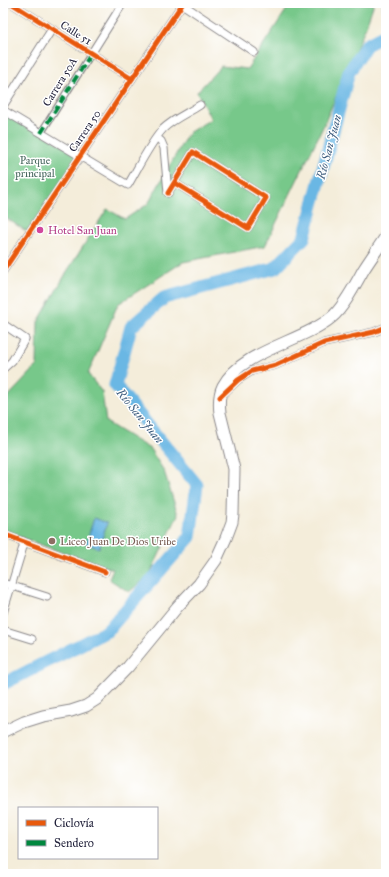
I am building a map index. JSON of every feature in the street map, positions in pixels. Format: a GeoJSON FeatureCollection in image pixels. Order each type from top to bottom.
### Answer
{"type":"FeatureCollection","features":[{"type":"Feature","properties":{"kind":"main road"},"geometry":{"type":"LineString","coordinates":[[3,732],[24,722],[43,716],[71,711],[86,706],[97,699],[128,667],[178,606],[199,584],[216,560],[232,522],[233,514],[234,469],[220,413],[220,397],[222,388],[231,375],[242,365],[315,329],[333,316],[353,290],[386,236]]}},
{"type":"Feature","properties":{"kind":"street","name":"Calle 51"},"geometry":{"type":"LineString","coordinates":[[10,3],[132,79]]}},
{"type":"Feature","properties":{"kind":"street","name":"Carrera 50A"},"geometry":{"type":"LineString","coordinates":[[41,133],[123,3]]}},
{"type":"Feature","properties":{"kind":"street"},"geometry":{"type":"LineString","coordinates":[[183,4],[254,52]]}},
{"type":"Feature","properties":{"kind":"street","name":"Carrera 50"},"geometry":{"type":"LineString","coordinates":[[3,271],[183,4]]}},
{"type":"Feature","properties":{"kind":"street"},"geometry":{"type":"LineString","coordinates":[[3,106],[52,29]]}},
{"type":"Feature","properties":{"kind":"street"},"geometry":{"type":"LineString","coordinates":[[3,110],[128,185],[163,130],[200,105]]}},
{"type":"Feature","properties":{"kind":"street"},"geometry":{"type":"LineString","coordinates":[[157,138],[161,141],[164,148],[168,193],[193,152],[266,198],[248,228],[175,183]]}},
{"type":"Feature","properties":{"kind":"street"},"geometry":{"type":"LineString","coordinates":[[3,324],[25,339],[12,361],[3,369]]}},
{"type":"Feature","properties":{"kind":"street"},"geometry":{"type":"LineString","coordinates":[[220,397],[238,380],[252,371],[276,365],[324,343],[374,332],[386,327]]}},
{"type":"Feature","properties":{"kind":"street"},"geometry":{"type":"LineString","coordinates":[[3,534],[105,572]]}},
{"type":"Feature","properties":{"kind":"street"},"geometry":{"type":"LineString","coordinates":[[3,613],[23,547],[23,541]]}},
{"type":"Feature","properties":{"kind":"street"},"geometry":{"type":"LineString","coordinates":[[3,583],[46,597]]}},
{"type":"Feature","properties":{"kind":"street"},"geometry":{"type":"LineString","coordinates":[[3,630],[32,639]]}},
{"type":"Feature","properties":{"kind":"green space"},"geometry":{"type":"Polygon","coordinates":[[[291,3],[374,3],[366,26],[323,127],[265,246],[183,262],[118,304],[88,374],[102,392],[106,422],[150,449],[164,471],[178,515],[149,576],[129,592],[109,579],[113,569],[83,560],[3,531],[3,402],[37,366],[38,322],[68,270],[107,209],[125,219],[148,204],[188,133],[211,119],[197,92],[221,66],[247,69],[291,3]]]}},
{"type":"Feature","properties":{"kind":"green space","name":"Parque principal"},"geometry":{"type":"Polygon","coordinates":[[[3,110],[80,156],[29,233],[3,216],[3,110]]]}},
{"type":"Feature","properties":{"kind":"water"},"geometry":{"type":"Polygon","coordinates":[[[94,518],[107,523],[99,548],[86,544],[94,518]]]}},
{"type":"Feature","properties":{"kind":"waterway"},"geometry":{"type":"LineString","coordinates":[[383,3],[385,35]]}},
{"type":"Feature","properties":{"kind":"waterway","name":"Río San Juan"},"geometry":{"type":"LineString","coordinates":[[3,684],[107,631],[190,537],[197,485],[115,385],[131,327],[164,298],[275,268],[304,238],[349,72],[366,45],[385,35],[386,36]]}},
{"type":"Feature","properties":{"kind":"marked path"},"geometry":{"type":"LineString","coordinates":[[41,133],[91,54]]}},
{"type":"Feature","properties":{"kind":"cycle path"},"geometry":{"type":"LineString","coordinates":[[11,3],[132,79]]}},
{"type":"Feature","properties":{"kind":"cycle path"},"geometry":{"type":"LineString","coordinates":[[3,271],[183,3]]}},
{"type":"Feature","properties":{"kind":"cycle path"},"geometry":{"type":"LineString","coordinates":[[168,193],[193,152],[266,198],[248,228],[175,183]]}},
{"type":"Feature","properties":{"kind":"cycle path"},"geometry":{"type":"LineString","coordinates":[[220,397],[238,380],[252,371],[276,365],[324,343],[374,332],[386,327]]}},
{"type":"Feature","properties":{"kind":"cycle path"},"geometry":{"type":"LineString","coordinates":[[3,534],[105,572]]}},
{"type":"Feature","properties":{"kind":"place","name":"Hotel San Juan"},"geometry":{"type":"Point","coordinates":[40,230]}},
{"type":"Feature","properties":{"kind":"place","name":"Liceo Juan De Dios Uribe"},"geometry":{"type":"Point","coordinates":[52,541]}}]}
